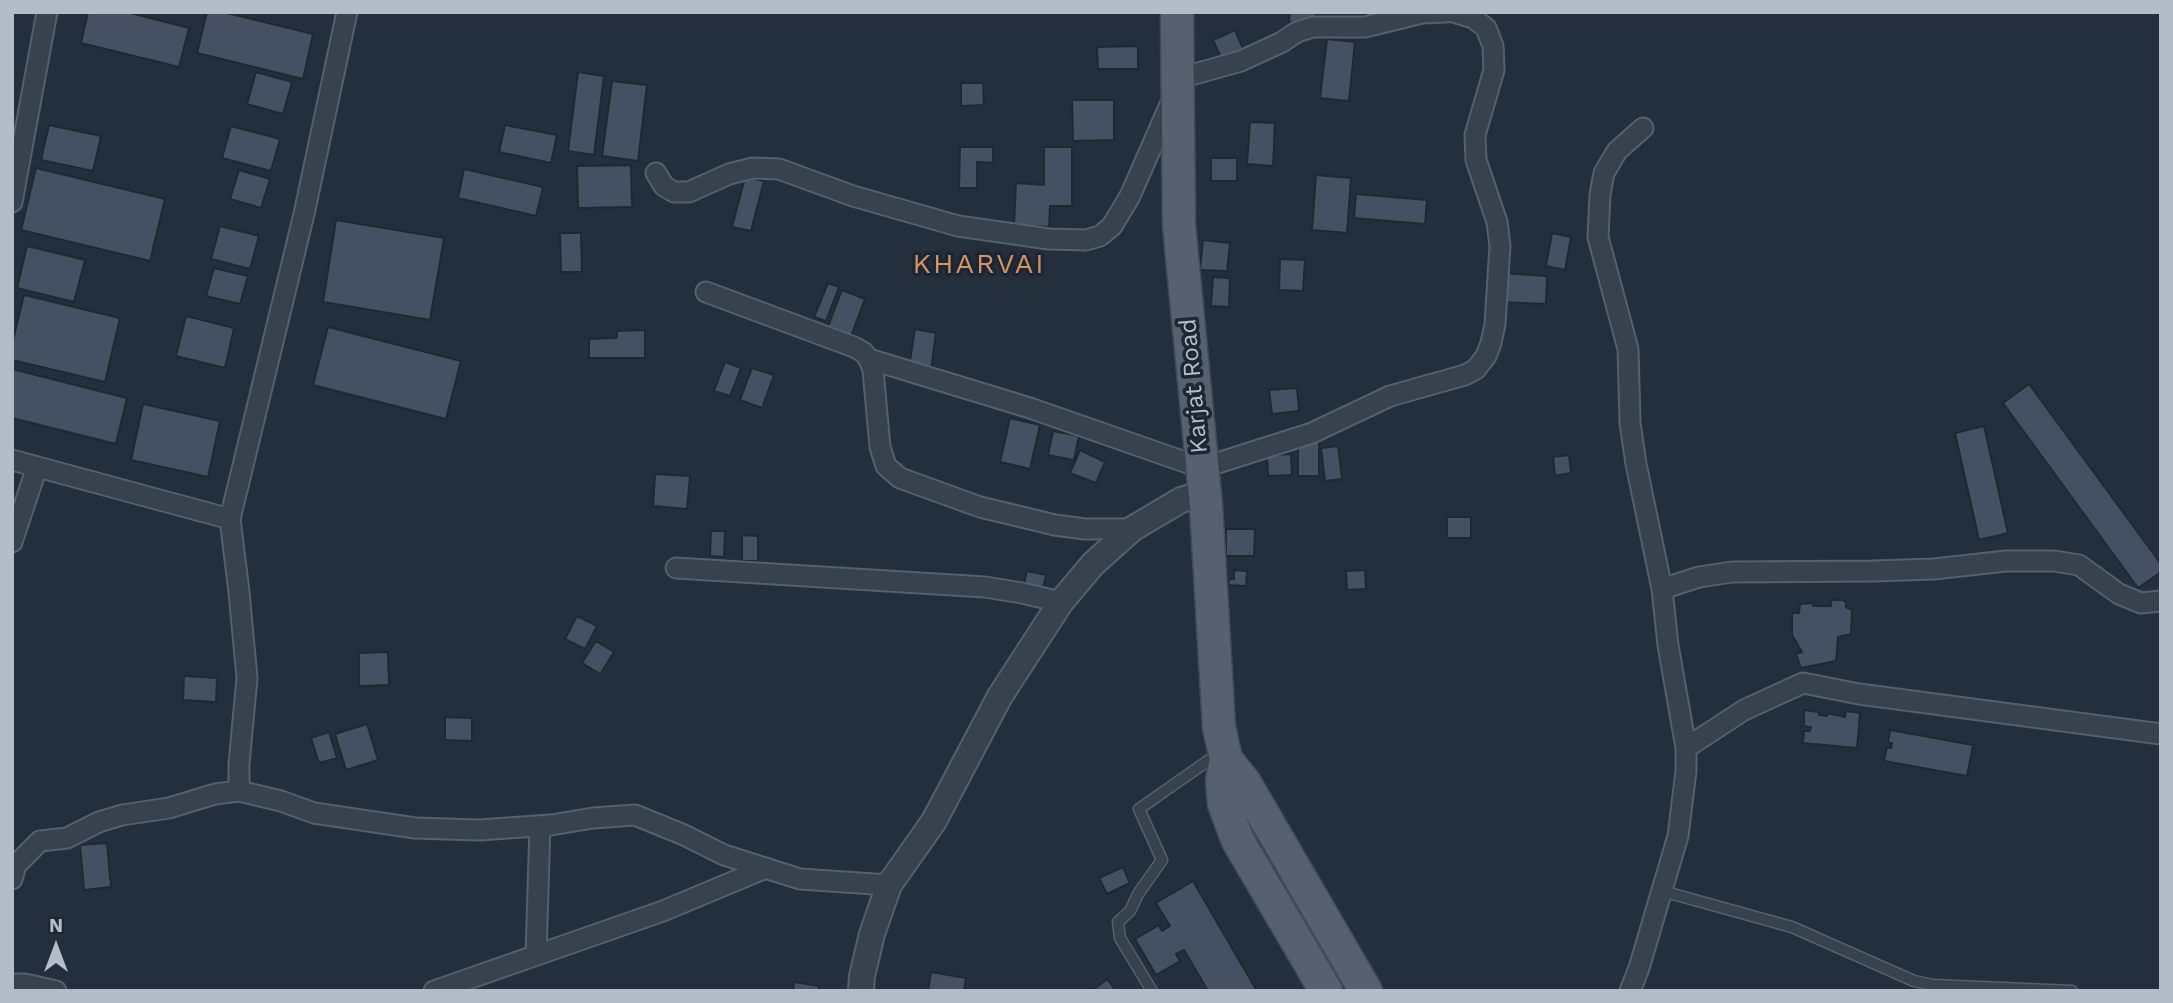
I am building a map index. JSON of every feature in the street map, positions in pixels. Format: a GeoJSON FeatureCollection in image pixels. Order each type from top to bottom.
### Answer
{"type":"FeatureCollection","features":[{"type":"Feature","properties":{"kind":"main road","name":"Karjat Road"},"geometry":{"type":"LineString","coordinates":[[1177,12],[1179,225],[1206,505],[1219,727],[1225,754],[1222,781],[1224,804],[1238,841],[1326,991]]}},
{"type":"Feature","properties":{"kind":"main road","name":"Karjat Road"},"geometry":{"type":"LineString","coordinates":[[1225,754],[1245,782],[1366,991]]}},
{"type":"Feature","properties":{"kind":"street"},"geometry":{"type":"LineString","coordinates":[[12,202],[47,12]]}},
{"type":"Feature","properties":{"kind":"street"},"geometry":{"type":"LineString","coordinates":[[240,791],[247,678],[240,592],[230,519],[304,214],[347,12]]}},
{"type":"Feature","properties":{"kind":"street"},"geometry":{"type":"LineString","coordinates":[[656,173],[664,186],[674,192],[689,192],[729,174],[754,168],[779,169],[853,196],[958,226],[1049,239],[1086,240],[1100,236],[1112,226],[1130,196],[1177,84],[1241,61],[1297,32],[1314,27],[1365,27],[1422,13],[1446,12]]}},
{"type":"Feature","properties":{"kind":"street"},"geometry":{"type":"LineString","coordinates":[[861,991],[872,934],[889,885],[934,821],[1000,696],[1061,602],[1093,564],[1132,529],[1181,500],[1203,481],[1390,396],[1465,375],[1476,369],[1486,356],[1495,324],[1500,246],[1497,222],[1476,160],[1475,135],[1494,70],[1493,46],[1486,28],[1474,18],[1453,12]]}},
{"type":"Feature","properties":{"kind":"street"},"geometry":{"type":"LineString","coordinates":[[1630,991],[1678,836],[1686,771],[1686,748],[1668,645],[1662,589],[1630,423],[1628,349],[1598,237],[1604,173],[1617,150],[1643,128]]}},
{"type":"Feature","properties":{"kind":"street"},"geometry":{"type":"LineString","coordinates":[[706,292],[863,352],[873,370],[880,447],[886,466],[900,478],[980,507],[1055,525],[1085,530],[1132,529]]}},
{"type":"Feature","properties":{"kind":"street"},"geometry":{"type":"LineString","coordinates":[[869,359],[1030,408],[1203,481]]}},
{"type":"Feature","properties":{"kind":"street"},"geometry":{"type":"LineString","coordinates":[[12,460],[230,519]]}},
{"type":"Feature","properties":{"kind":"street"},"geometry":{"type":"LineString","coordinates":[[12,542],[37,467]]}},
{"type":"Feature","properties":{"kind":"street"},"geometry":{"type":"LineString","coordinates":[[1662,589],[1699,577],[1732,572],[1922,570],[2006,561],[2054,561],[2079,565],[2119,594],[2141,603],[2161,601]]}},
{"type":"Feature","properties":{"kind":"street"},"geometry":{"type":"LineString","coordinates":[[676,568],[985,587],[1061,602]]}},
{"type":"Feature","properties":{"kind":"street"},"geometry":{"type":"LineString","coordinates":[[1686,748],[1744,710],[1803,683],[1858,694],[2161,734]]}},
{"type":"Feature","properties":{"kind":"street"},"geometry":{"type":"LineString","coordinates":[[12,879],[16,865],[40,841],[67,838],[99,822],[122,816],[169,808],[215,794],[240,791],[314,813],[415,828],[479,830],[635,816],[684,835],[724,855],[800,879],[889,885]]}},
{"type":"Feature","properties":{"kind":"street"},"geometry":{"type":"LineString","coordinates":[[536,955],[540,826]]}},
{"type":"Feature","properties":{"kind":"street"},"geometry":{"type":"LineString","coordinates":[[434,991],[663,911],[766,869]]}},
{"type":"Feature","properties":{"kind":"street"},"geometry":{"type":"LineString","coordinates":[[12,984],[56,991]]}},
{"type":"Feature","properties":{"kind":"lane"},"geometry":{"type":"LineString","coordinates":[[1152,991],[1121,938],[1118,922],[1130,911],[1138,894],[1162,860],[1139,809],[1225,754]]}},
{"type":"Feature","properties":{"kind":"lane"},"geometry":{"type":"LineString","coordinates":[[1662,891],[1792,927],[1914,986],[2073,991]]}},
{"type":"Feature","properties":{"kind":"building"},"geometry":{"type":"Polygon","coordinates":[[[88,12],[127,12],[189,28],[179,67],[81,43],[88,12]]]}},
{"type":"Feature","properties":{"kind":"building"},"geometry":{"type":"Polygon","coordinates":[[[207,12],[223,12],[313,34],[303,79],[197,53],[207,12]]]}},
{"type":"Feature","properties":{"kind":"building"},"geometry":{"type":"Polygon","coordinates":[[[1290,12],[1316,12],[1315,24],[1289,22],[1290,12]]]}},
{"type":"Feature","properties":{"kind":"building"},"geometry":{"type":"Polygon","coordinates":[[[1235,30],[1244,51],[1222,60],[1213,40],[1235,30]]]}},
{"type":"Feature","properties":{"kind":"building"},"geometry":{"type":"Polygon","coordinates":[[[1327,39],[1355,42],[1349,101],[1320,98],[1327,39]]]}},
{"type":"Feature","properties":{"kind":"building"},"geometry":{"type":"Polygon","coordinates":[[[1138,46],[1138,69],[1098,69],[1097,47],[1138,46]]]}},
{"type":"Feature","properties":{"kind":"building"},"geometry":{"type":"Polygon","coordinates":[[[256,72],[292,82],[283,114],[247,104],[256,72]]]}},
{"type":"Feature","properties":{"kind":"building"},"geometry":{"type":"Polygon","coordinates":[[[578,72],[604,76],[594,155],[568,151],[578,72]]]}},
{"type":"Feature","properties":{"kind":"building"},"geometry":{"type":"Polygon","coordinates":[[[612,81],[647,85],[638,161],[602,156],[612,81]]]}},
{"type":"Feature","properties":{"kind":"building"},"geometry":{"type":"Polygon","coordinates":[[[961,83],[983,83],[984,105],[961,106],[961,83]]]}},
{"type":"Feature","properties":{"kind":"building"},"geometry":{"type":"Polygon","coordinates":[[[1072,100],[1114,100],[1114,140],[1073,141],[1072,100]]]}},
{"type":"Feature","properties":{"kind":"building"},"geometry":{"type":"Polygon","coordinates":[[[1250,122],[1275,123],[1273,166],[1247,164],[1250,122]]]}},
{"type":"Feature","properties":{"kind":"building"},"geometry":{"type":"Polygon","coordinates":[[[49,125],[101,136],[93,171],[41,160],[49,125]]]}},
{"type":"Feature","properties":{"kind":"building"},"geometry":{"type":"Polygon","coordinates":[[[505,125],[557,135],[551,163],[499,152],[505,125]]]}},
{"type":"Feature","properties":{"kind":"building"},"geometry":{"type":"Polygon","coordinates":[[[231,126],[280,139],[271,171],[222,158],[231,126]]]}},
{"type":"Feature","properties":{"kind":"building"},"geometry":{"type":"Polygon","coordinates":[[[960,147],[993,147],[993,163],[977,162],[977,188],[959,188],[960,147]]]}},
{"type":"Feature","properties":{"kind":"building"},"geometry":{"type":"Polygon","coordinates":[[[1044,147],[1072,147],[1072,206],[1050,206],[1049,227],[1014,225],[1016,183],[1044,185],[1044,147]]]}},
{"type":"Feature","properties":{"kind":"building"},"geometry":{"type":"Polygon","coordinates":[[[1211,158],[1237,158],[1237,181],[1211,181],[1211,158]]]}},
{"type":"Feature","properties":{"kind":"building"},"geometry":{"type":"Polygon","coordinates":[[[631,165],[632,207],[578,208],[577,166],[631,165]]]}},
{"type":"Feature","properties":{"kind":"building"},"geometry":{"type":"Polygon","coordinates":[[[36,168],[165,199],[150,261],[21,230],[36,168]]]}},
{"type":"Feature","properties":{"kind":"building"},"geometry":{"type":"Polygon","coordinates":[[[464,169],[543,187],[536,216],[458,198],[464,169]]]}},
{"type":"Feature","properties":{"kind":"building"},"geometry":{"type":"Polygon","coordinates":[[[239,170],[270,179],[261,208],[230,199],[239,170]]]}},
{"type":"Feature","properties":{"kind":"building"},"geometry":{"type":"Polygon","coordinates":[[[1316,175],[1351,178],[1347,233],[1312,230],[1316,175]]]}},
{"type":"Feature","properties":{"kind":"building"},"geometry":{"type":"Polygon","coordinates":[[[745,177],[764,181],[751,231],[732,227],[745,177]]]}},
{"type":"Feature","properties":{"kind":"building"},"geometry":{"type":"Polygon","coordinates":[[[1356,194],[1427,200],[1425,224],[1354,218],[1356,194]]]}},
{"type":"Feature","properties":{"kind":"building"},"geometry":{"type":"Polygon","coordinates":[[[336,220],[444,238],[430,320],[323,302],[336,220]]]}},
{"type":"Feature","properties":{"kind":"building"},"geometry":{"type":"Polygon","coordinates":[[[220,226],[259,236],[250,269],[211,259],[220,226]]]}},
{"type":"Feature","properties":{"kind":"building"},"geometry":{"type":"Polygon","coordinates":[[[560,233],[581,233],[582,272],[561,272],[560,233]]]}},
{"type":"Feature","properties":{"kind":"building"},"geometry":{"type":"Polygon","coordinates":[[[1552,233],[1571,237],[1565,270],[1546,266],[1552,233]]]}},
{"type":"Feature","properties":{"kind":"building"},"geometry":{"type":"Polygon","coordinates":[[[1203,240],[1230,243],[1227,271],[1200,270],[1203,240]]]}},
{"type":"Feature","properties":{"kind":"building"},"geometry":{"type":"Polygon","coordinates":[[[27,246],[85,260],[74,302],[17,288],[27,246]]]}},
{"type":"Feature","properties":{"kind":"building"},"geometry":{"type":"Polygon","coordinates":[[[1280,259],[1305,260],[1303,291],[1279,290],[1280,259]]]}},
{"type":"Feature","properties":{"kind":"building"},"geometry":{"type":"Polygon","coordinates":[[[214,268],[248,276],[240,304],[206,296],[214,268]]]}},
{"type":"Feature","properties":{"kind":"building"},"geometry":{"type":"Polygon","coordinates":[[[1501,273],[1547,276],[1546,304],[1500,302],[1501,273]]]}},
{"type":"Feature","properties":{"kind":"building"},"geometry":{"type":"Polygon","coordinates":[[[1213,277],[1230,278],[1229,307],[1211,306],[1213,277]]]}},
{"type":"Feature","properties":{"kind":"building"},"geometry":{"type":"Polygon","coordinates":[[[828,283],[839,287],[826,321],[814,317],[828,283]]]}},
{"type":"Feature","properties":{"kind":"building"},"geometry":{"type":"Polygon","coordinates":[[[842,290],[865,299],[850,339],[827,329],[842,290]]]}},
{"type":"Feature","properties":{"kind":"building"},"geometry":{"type":"Polygon","coordinates":[[[24,295],[120,318],[105,382],[12,360],[12,344],[24,295]]]}},
{"type":"Feature","properties":{"kind":"building"},"geometry":{"type":"Polygon","coordinates":[[[186,316],[234,328],[225,368],[176,356],[186,316]]]}},
{"type":"Feature","properties":{"kind":"building"},"geometry":{"type":"Polygon","coordinates":[[[328,327],[461,361],[446,419],[313,385],[328,327]]]}},
{"type":"Feature","properties":{"kind":"building"},"geometry":{"type":"Polygon","coordinates":[[[915,329],[936,333],[931,370],[909,367],[915,329]]]}},
{"type":"Feature","properties":{"kind":"building"},"geometry":{"type":"Polygon","coordinates":[[[645,330],[645,358],[589,358],[589,339],[617,338],[617,331],[645,330]]]}},
{"type":"Feature","properties":{"kind":"building"},"geometry":{"type":"Polygon","coordinates":[[[725,362],[741,368],[730,396],[714,391],[725,362]]]}},
{"type":"Feature","properties":{"kind":"building"},"geometry":{"type":"Polygon","coordinates":[[[752,368],[774,375],[762,408],[740,400],[752,368]]]}},
{"type":"Feature","properties":{"kind":"building"},"geometry":{"type":"Polygon","coordinates":[[[12,369],[127,398],[116,444],[12,418],[12,369]]]}},
{"type":"Feature","properties":{"kind":"building"},"geometry":{"type":"Polygon","coordinates":[[[2029,384],[2161,564],[2161,572],[2138,588],[2003,403],[2029,384]]]}},
{"type":"Feature","properties":{"kind":"building"},"geometry":{"type":"Polygon","coordinates":[[[1297,388],[1299,411],[1272,414],[1269,390],[1297,388]]]}},
{"type":"Feature","properties":{"kind":"building"},"geometry":{"type":"Polygon","coordinates":[[[143,404],[220,421],[208,477],[131,460],[143,404]]]}},
{"type":"Feature","properties":{"kind":"building"},"geometry":{"type":"Polygon","coordinates":[[[1010,418],[1040,425],[1030,469],[1000,462],[1010,418]]]}},
{"type":"Feature","properties":{"kind":"building"},"geometry":{"type":"Polygon","coordinates":[[[1984,426],[2008,533],[1979,540],[1955,433],[1984,426]]]}},
{"type":"Feature","properties":{"kind":"building"},"geometry":{"type":"Polygon","coordinates":[[[1053,431],[1079,436],[1074,460],[1048,455],[1053,431]]]}},
{"type":"Feature","properties":{"kind":"building"},"geometry":{"type":"Polygon","coordinates":[[[1298,441],[1319,441],[1319,476],[1298,476],[1298,441]]]}},
{"type":"Feature","properties":{"kind":"building"},"geometry":{"type":"Polygon","coordinates":[[[1338,446],[1342,479],[1325,481],[1321,448],[1338,446]]]}},
{"type":"Feature","properties":{"kind":"building"},"geometry":{"type":"Polygon","coordinates":[[[1080,450],[1105,462],[1096,483],[1070,473],[1080,450]]]}},
{"type":"Feature","properties":{"kind":"building"},"geometry":{"type":"Polygon","coordinates":[[[1291,454],[1292,475],[1268,476],[1267,455],[1291,454]]]}},
{"type":"Feature","properties":{"kind":"building"},"geometry":{"type":"Polygon","coordinates":[[[1569,455],[1571,473],[1555,476],[1553,457],[1569,455]]]}},
{"type":"Feature","properties":{"kind":"building"},"geometry":{"type":"Polygon","coordinates":[[[655,474],[690,476],[687,509],[653,506],[655,474]]]}},
{"type":"Feature","properties":{"kind":"building"},"geometry":{"type":"Polygon","coordinates":[[[1447,517],[1471,517],[1471,538],[1447,538],[1447,517]]]}},
{"type":"Feature","properties":{"kind":"building"},"geometry":{"type":"Polygon","coordinates":[[[1226,529],[1255,529],[1254,556],[1226,556],[1226,529]]]}},
{"type":"Feature","properties":{"kind":"building"},"geometry":{"type":"Polygon","coordinates":[[[711,531],[725,531],[724,557],[710,556],[711,531]]]}},
{"type":"Feature","properties":{"kind":"building"},"geometry":{"type":"Polygon","coordinates":[[[742,535],[758,536],[758,561],[742,561],[742,535]]]}},
{"type":"Feature","properties":{"kind":"building"},"geometry":{"type":"Polygon","coordinates":[[[1234,570],[1247,571],[1246,586],[1228,585],[1229,579],[1234,579],[1234,570]]]}},
{"type":"Feature","properties":{"kind":"building"},"geometry":{"type":"Polygon","coordinates":[[[1365,570],[1366,589],[1347,590],[1346,571],[1365,570]]]}},
{"type":"Feature","properties":{"kind":"building"},"geometry":{"type":"Polygon","coordinates":[[[1027,571],[1046,575],[1043,588],[1024,584],[1027,571]]]}},
{"type":"Feature","properties":{"kind":"building"},"geometry":{"type":"Polygon","coordinates":[[[1831,600],[1843,600],[1846,607],[1852,610],[1851,634],[1838,637],[1836,661],[1801,668],[1796,654],[1802,652],[1792,635],[1792,613],[1799,613],[1800,604],[1831,606],[1831,600]]]}},
{"type":"Feature","properties":{"kind":"building"},"geometry":{"type":"Polygon","coordinates":[[[577,616],[597,626],[585,649],[565,639],[577,616]]]}},
{"type":"Feature","properties":{"kind":"building"},"geometry":{"type":"Polygon","coordinates":[[[596,641],[614,652],[600,674],[582,663],[596,641]]]}},
{"type":"Feature","properties":{"kind":"building"},"geometry":{"type":"Polygon","coordinates":[[[388,652],[389,685],[359,686],[359,653],[388,652]]]}},
{"type":"Feature","properties":{"kind":"building"},"geometry":{"type":"Polygon","coordinates":[[[184,676],[217,678],[216,702],[183,700],[184,676]]]}},
{"type":"Feature","properties":{"kind":"building"},"geometry":{"type":"Polygon","coordinates":[[[1804,710],[1819,712],[1819,715],[1827,716],[1827,713],[1845,717],[1846,711],[1860,713],[1857,748],[1803,743],[1804,731],[1810,731],[1811,727],[1804,726],[1804,710]]]}},
{"type":"Feature","properties":{"kind":"building"},"geometry":{"type":"Polygon","coordinates":[[[445,717],[472,718],[472,741],[445,740],[445,717]]]}},
{"type":"Feature","properties":{"kind":"building"},"geometry":{"type":"Polygon","coordinates":[[[367,724],[378,760],[346,770],[335,734],[367,724]]]}},
{"type":"Feature","properties":{"kind":"building"},"geometry":{"type":"Polygon","coordinates":[[[1890,730],[1973,745],[1967,776],[1884,761],[1887,747],[1891,748],[1892,743],[1888,743],[1890,730]]]}},
{"type":"Feature","properties":{"kind":"building"},"geometry":{"type":"Polygon","coordinates":[[[329,732],[337,758],[319,763],[311,738],[329,732]]]}},
{"type":"Feature","properties":{"kind":"building"},"geometry":{"type":"Polygon","coordinates":[[[107,843],[111,887],[84,890],[80,845],[107,843]]]}},
{"type":"Feature","properties":{"kind":"building"},"geometry":{"type":"Polygon","coordinates":[[[1123,867],[1130,883],[1107,894],[1099,878],[1123,867]]]}},
{"type":"Feature","properties":{"kind":"building"},"geometry":{"type":"Polygon","coordinates":[[[1193,881],[1257,991],[1208,991],[1184,950],[1176,954],[1180,961],[1156,975],[1135,939],[1159,925],[1162,931],[1170,926],[1156,903],[1193,881]]]}},
{"type":"Feature","properties":{"kind":"building"},"geometry":{"type":"Polygon","coordinates":[[[931,972],[966,978],[964,991],[928,991],[931,972]]]}},
{"type":"Feature","properties":{"kind":"building"},"geometry":{"type":"Polygon","coordinates":[[[1107,979],[1116,991],[1093,990],[1107,979]]]}},
{"type":"Feature","properties":{"kind":"building"},"geometry":{"type":"Polygon","coordinates":[[[794,982],[819,986],[819,991],[793,991],[794,982]]]}},
{"type":"Feature","properties":{"kind":"district","name":"KHARVAI"},"geometry":{"type":"Point","coordinates":[979,265]}}]}
